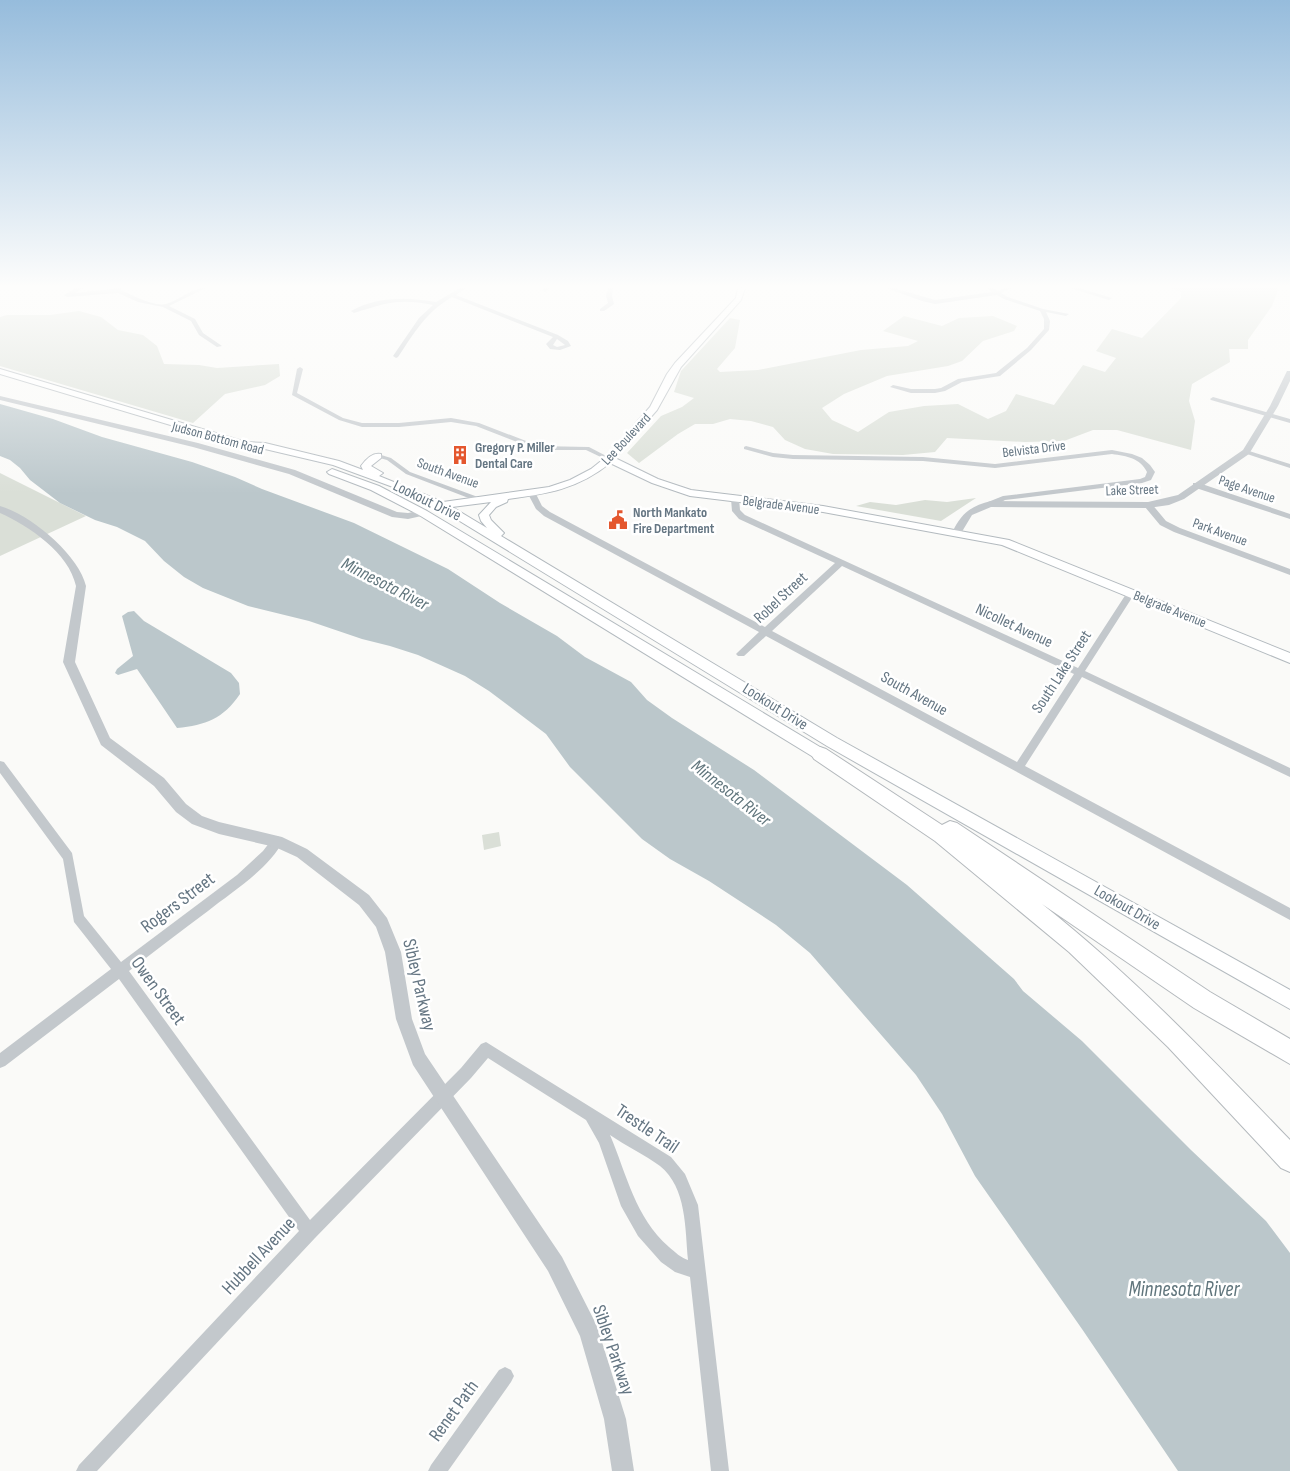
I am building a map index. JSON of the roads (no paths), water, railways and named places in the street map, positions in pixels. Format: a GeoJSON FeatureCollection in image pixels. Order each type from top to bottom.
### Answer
{"type":"FeatureCollection","features":[{"type":"Feature","properties":{"kind":"highway"},"geometry":{"type":"LineString","coordinates":[[820,754],[901,797],[996,859],[1202,1000],[1290,1052]]}},
{"type":"Feature","properties":{"kind":"highway"},"geometry":{"type":"LineString","coordinates":[[820,754],[900,805],[942,835],[1077,945],[1176,1039],[1290,1159]]}},
{"type":"Feature","properties":{"kind":"main road","name":"Lee Boulevard"},"geometry":{"type":"LineString","coordinates":[[423,513],[441,506],[532,494],[573,482],[594,471],[609,459],[654,408],[670,374],[685,357]]}},
{"type":"Feature","properties":{"kind":"main road","name":"Lookout Drive"},"geometry":{"type":"LineString","coordinates":[[0,371],[249,444],[361,482],[423,513],[820,754]]}},
{"type":"Feature","properties":{"kind":"main road","name":"Lookout Drive"},"geometry":{"type":"LineString","coordinates":[[249,444],[336,463],[417,494],[441,506],[544,566],[832,742],[1290,1000]]}},
{"type":"Feature","properties":{"kind":"main road"},"geometry":{"type":"LineString","coordinates":[[336,463],[354,463],[378,456]]}},
{"type":"Feature","properties":{"kind":"main road"},"geometry":{"type":"LineString","coordinates":[[378,456],[370,461],[366,468],[400,482],[417,494]]}},
{"type":"Feature","properties":{"kind":"main road","name":"Belgrade Avenue"},"geometry":{"type":"LineString","coordinates":[[609,459],[654,481],[690,493],[823,509],[1005,542],[1024,548],[1290,658]]}},
{"type":"Feature","properties":{"kind":"main road"},"geometry":{"type":"LineString","coordinates":[[510,497],[487,510],[484,515],[486,521],[493,529],[544,566]]}},
{"type":"Feature","properties":{"kind":"street"},"geometry":{"type":"LineString","coordinates":[[893,387],[911,391],[943,390],[960,380],[992,376],[1003,372],[1020,357]]}},
{"type":"Feature","properties":{"kind":"street","name":"Belgrade Avenue"},"geometry":{"type":"LineString","coordinates":[[300,369],[294,394],[340,419],[362,425],[399,425],[451,420],[477,424],[538,448],[588,448],[609,459]]}},
{"type":"Feature","properties":{"kind":"street","name":"Lake Street"},"geometry":{"type":"LineString","coordinates":[[957,533],[962,519],[974,508],[991,504],[1148,505],[1168,503],[1179,499],[1190,492],[1196,485],[1246,452],[1289,378]]}},
{"type":"Feature","properties":{"kind":"street","name":"Judson Bottom Road"},"geometry":{"type":"LineString","coordinates":[[0,398],[195,445],[292,472],[395,515],[408,516],[423,513]]}},
{"type":"Feature","properties":{"kind":"street"},"geometry":{"type":"LineString","coordinates":[[1213,399],[1290,421]]}},
{"type":"Feature","properties":{"kind":"street","name":"Belvista Drive"},"geometry":{"type":"LineString","coordinates":[[746,448],[773,455],[793,457],[923,459],[995,466],[1112,452],[1140,458],[1148,464],[1151,472],[1148,478],[1142,481],[1012,496],[991,504]]}},
{"type":"Feature","properties":{"kind":"street"},"geometry":{"type":"LineString","coordinates":[[1246,452],[1290,466]]}},
{"type":"Feature","properties":{"kind":"street","name":"South Avenue"},"geometry":{"type":"LineString","coordinates":[[378,456],[389,459],[408,474],[482,500]]}},
{"type":"Feature","properties":{"kind":"street","name":"Page Avenue"},"geometry":{"type":"LineString","coordinates":[[1196,485],[1290,517]]}},
{"type":"Feature","properties":{"kind":"street","name":"South Avenue"},"geometry":{"type":"LineString","coordinates":[[532,494],[538,507],[547,514],[1290,914]]}},
{"type":"Feature","properties":{"kind":"street","name":"Nicollet Avenue"},"geometry":{"type":"LineString","coordinates":[[735,499],[736,511],[742,517],[1079,672],[1290,772]]}},
{"type":"Feature","properties":{"kind":"street","name":"Park Avenue"},"geometry":{"type":"LineString","coordinates":[[1148,505],[1163,523],[1177,530],[1290,572]]}},
{"type":"Feature","properties":{"kind":"street","name":"Sibley Parkway"},"geometry":{"type":"LineString","coordinates":[[0,509],[15,515],[56,547],[80,577],[81,586],[69,662],[105,741],[140,765],[159,782],[181,808],[197,820],[219,828],[277,841],[302,853],[364,900],[382,923],[393,952],[404,1019],[419,1059],[441,1095],[555,1264],[590,1333],[615,1419],[623,1471]]}},
{"type":"Feature","properties":{"kind":"street","name":"Robel Street"},"geometry":{"type":"LineString","coordinates":[[741,654],[840,563]]}},
{"type":"Feature","properties":{"kind":"street","name":"South Lake Street"},"geometry":{"type":"LineString","coordinates":[[1018,768],[1131,593]]}},
{"type":"Feature","properties":{"kind":"street","name":"Owen Street"},"geometry":{"type":"LineString","coordinates":[[0,764],[68,857],[78,918],[120,970],[309,1232]]}},
{"type":"Feature","properties":{"kind":"street","name":"Rogers Street"},"geometry":{"type":"LineString","coordinates":[[0,1061],[241,879],[267,855],[277,841]]}},
{"type":"Feature","properties":{"kind":"street","name":"Hubbell Avenue"},"geometry":{"type":"LineString","coordinates":[[85,1471],[309,1232],[441,1095],[466,1073],[486,1049]]}},
{"type":"Feature","properties":{"kind":"street","name":"Trestle Trail"},"geometry":{"type":"LineString","coordinates":[[486,1049],[666,1162],[680,1179],[690,1205],[720,1471]]}},
{"type":"Feature","properties":{"kind":"street","name":"Trestle Trail"},"geometry":{"type":"LineString","coordinates":[[588,1114],[603,1132],[618,1181],[636,1221],[662,1252],[684,1269],[697,1269]]}},
{"type":"Feature","properties":{"kind":"street","name":"Renet Path"},"geometry":{"type":"LineString","coordinates":[[437,1471],[505,1376]]}},
{"type":"Feature","properties":{"kind":"water","name":"Minnesota River"},"geometry":{"type":"Polygon","coordinates":[[[0,404],[53,419],[102,437],[192,462],[235,477],[354,523],[448,569],[500,603],[557,636],[585,657],[631,682],[647,700],[754,770],[907,885],[1014,979],[1023,991],[1082,1041],[1191,1150],[1266,1221],[1290,1253],[1290,1471],[1178,1471],[975,1176],[942,1114],[916,1075],[810,953],[776,925],[709,881],[670,859],[642,839],[570,767],[546,734],[489,691],[465,676],[418,655],[309,621],[248,606],[203,588],[184,577],[164,561],[145,541],[60,503],[30,480],[10,460],[0,456],[0,404]]]}},
{"type":"Feature","properties":{"kind":"water"},"geometry":{"type":"Polygon","coordinates":[[[134,611],[144,621],[231,673],[239,683],[240,694],[234,703],[220,715],[205,723],[177,728],[137,669],[118,675],[115,673],[117,669],[133,656],[122,616],[134,611]]]}},
{"type":"Feature","properties":{"kind":"place","name":"Gregory P. Miller Dental Care"},"geometry":{"type":"Point","coordinates":[460,455]}},
{"type":"Feature","properties":{"kind":"place","name":"North Mankato Fire Department"},"geometry":{"type":"Point","coordinates":[618,520]}}]}
